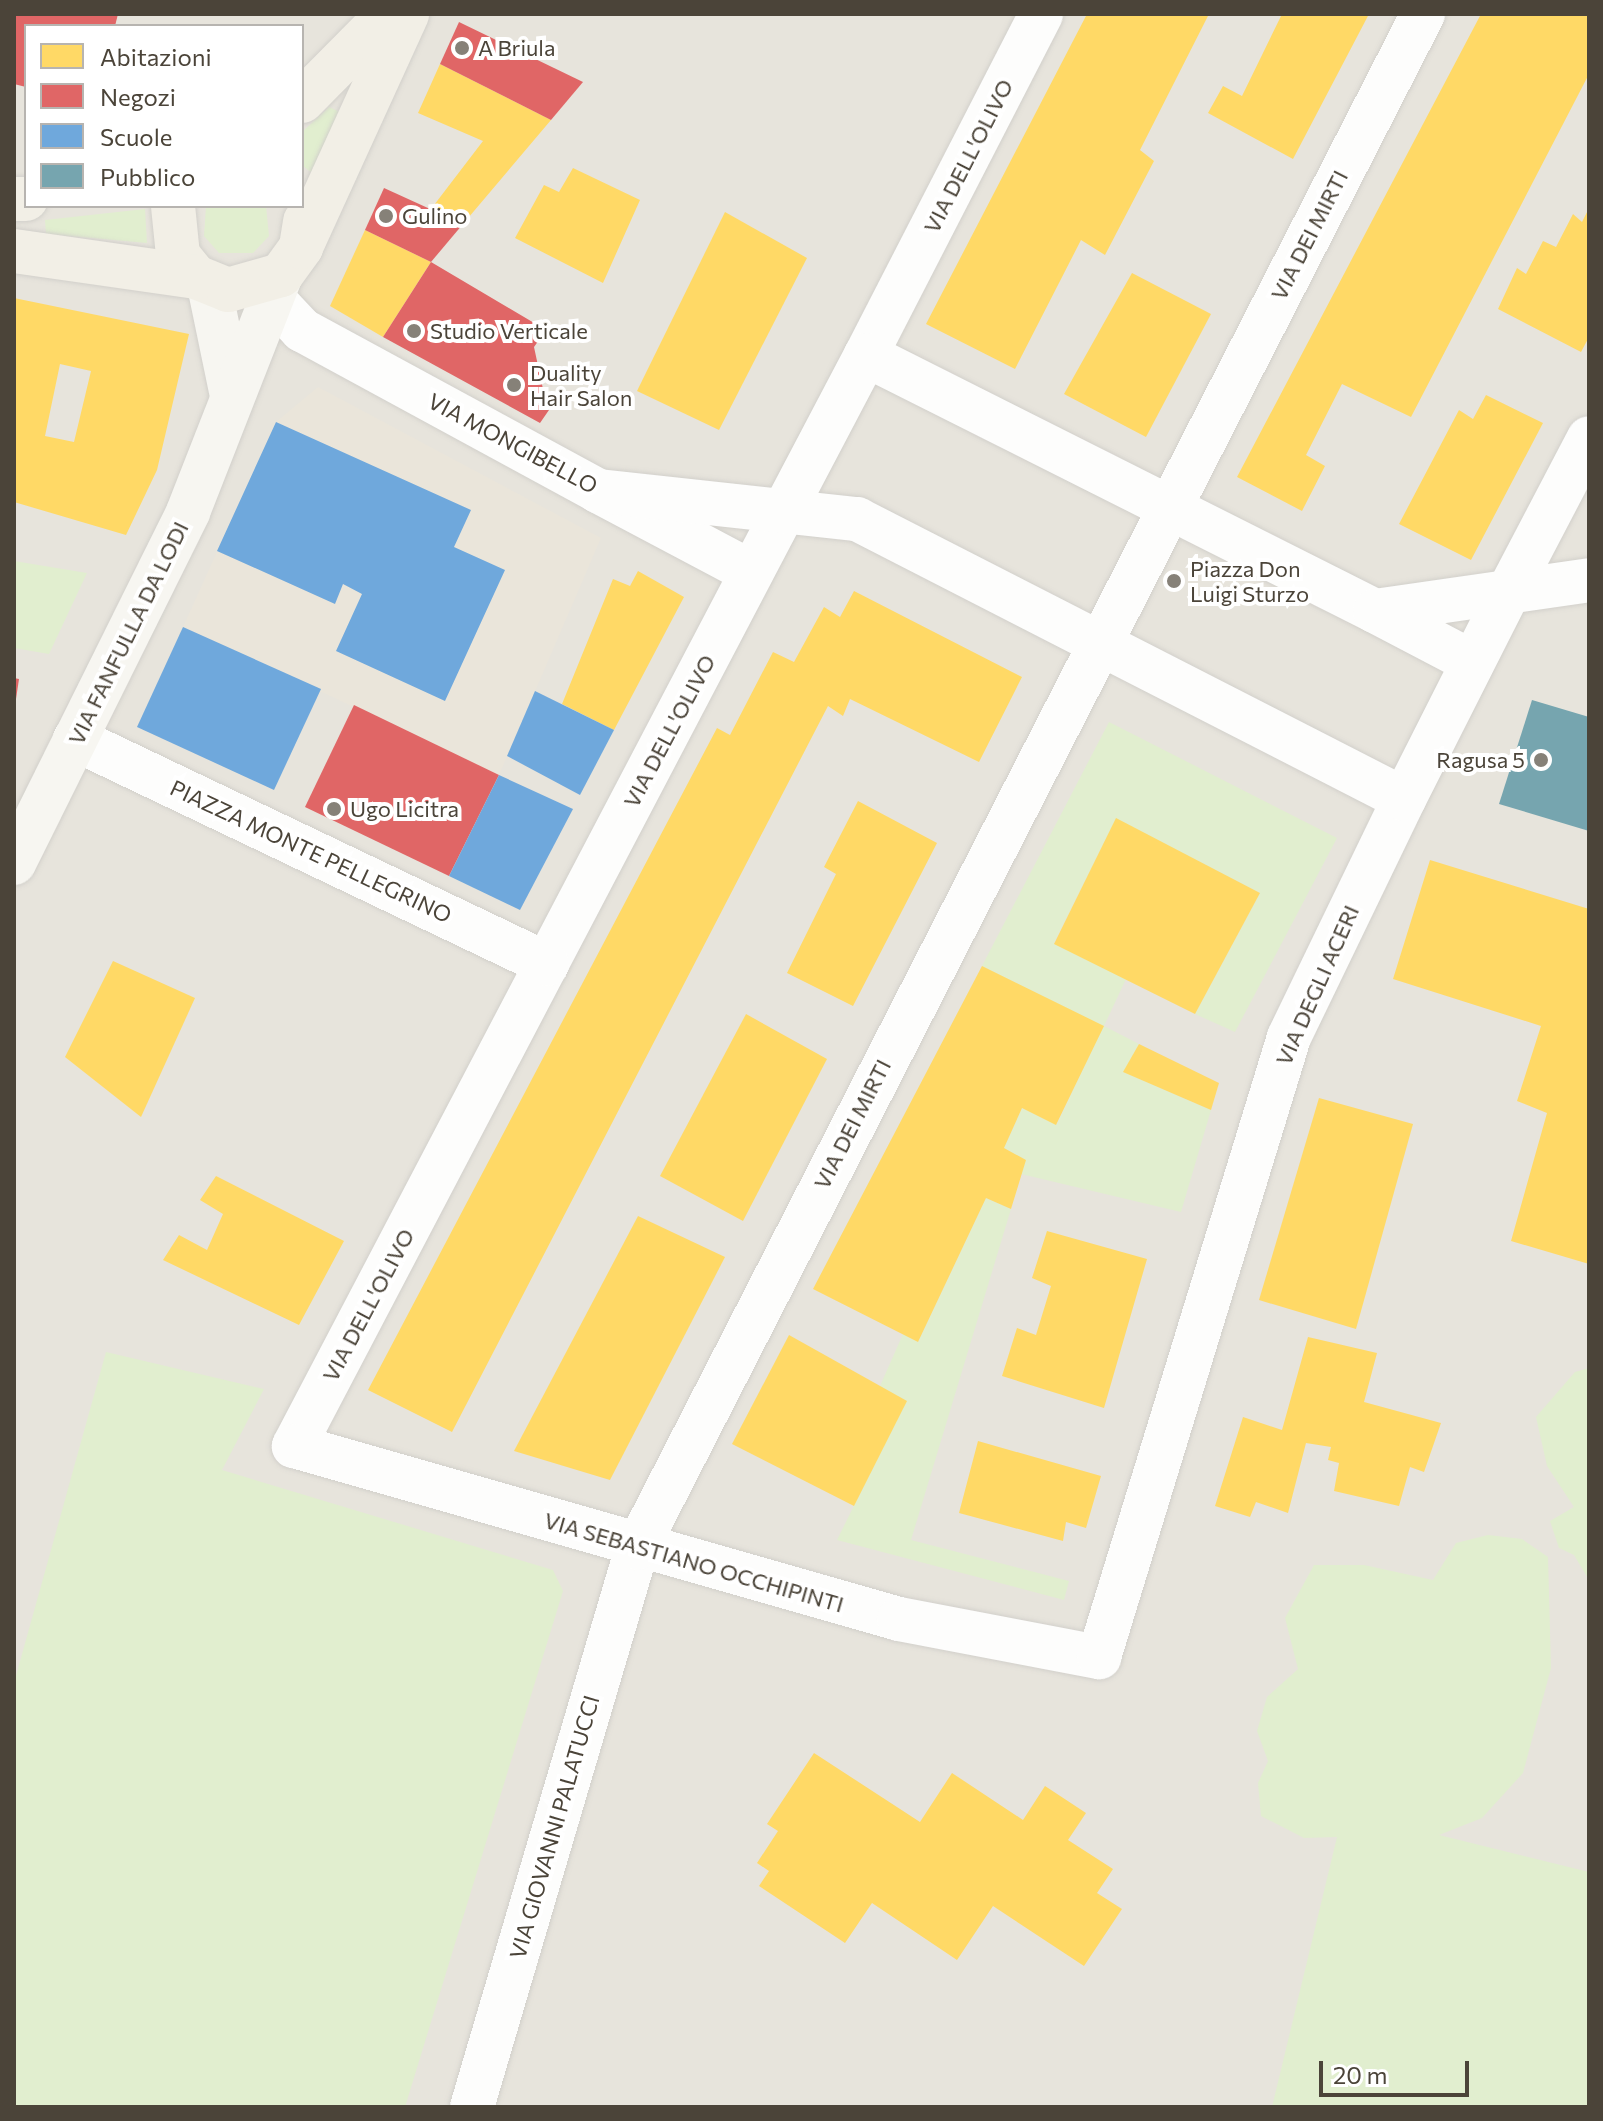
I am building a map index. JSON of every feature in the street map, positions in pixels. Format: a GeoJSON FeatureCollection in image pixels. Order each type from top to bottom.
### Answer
{"type":"FeatureCollection","features":[{"type":"Feature","properties":{"kind":"main road"},"geometry":{"type":"LineString","coordinates":[[304,99],[388,14]]}},
{"type":"Feature","properties":{"kind":"main road"},"geometry":{"type":"LineString","coordinates":[[14,251],[247,290],[285,274],[407,14]]}},
{"type":"Feature","properties":{"kind":"main road"},"geometry":{"type":"LineString","coordinates":[[173,208],[171,236],[203,281],[233,399]]}},
{"type":"Feature","properties":{"kind":"main road"},"geometry":{"type":"LineString","coordinates":[[285,274],[301,208]]}},
{"type":"Feature","properties":{"kind":"main road","name":"VIA FANFULLA DA LODI"},"geometry":{"type":"LineString","coordinates":[[14,863],[188,512],[285,274]]}},
{"type":"Feature","properties":{"kind":"street","name":"VIA DELL'OLIVO"},"geometry":{"type":"LineString","coordinates":[[294,1446],[866,355],[1041,14]]}},
{"type":"Feature","properties":{"kind":"street","name":"VIA DEI MIRTI"},"geometry":{"type":"LineString","coordinates":[[637,1548],[1067,700],[1423,14]]}},
{"type":"Feature","properties":{"kind":"street","name":"VIA MONGIBELLO"},"geometry":{"type":"LineString","coordinates":[[285,274],[302,330],[598,491],[857,519],[1404,799]]}},
{"type":"Feature","properties":{"kind":"street"},"geometry":{"type":"LineString","coordinates":[[866,355],[1166,511],[1375,611],[1472,662]]}},
{"type":"Feature","properties":{"kind":"street","name":"VIA DEGLI ACERI"},"geometry":{"type":"LineString","coordinates":[[1099,1657],[1289,1037],[1472,662],[1589,438]]}},
{"type":"Feature","properties":{"kind":"street"},"geometry":{"type":"LineString","coordinates":[[598,491],[751,572]]}},
{"type":"Feature","properties":{"kind":"street"},"geometry":{"type":"LineString","coordinates":[[1375,611],[1510,589],[1589,580]]}},
{"type":"Feature","properties":{"kind":"street","name":"PIAZZA MONTE PELLEGRINO"},"geometry":{"type":"LineString","coordinates":[[75,739],[547,964]]}},
{"type":"Feature","properties":{"kind":"street","name":"VIA SEBASTIANO OCCHIPINTI"},"geometry":{"type":"LineString","coordinates":[[294,1446],[637,1548],[899,1619],[1099,1657]]}},
{"type":"Feature","properties":{"kind":"street","name":"VIA GIOVANNI PALATUCCI"},"geometry":{"type":"LineString","coordinates":[[472,2107],[637,1548]]}},
{"type":"Feature","properties":{"kind":"shaded area"},"geometry":{"type":"Polygon","coordinates":[[[14,14],[1589,14],[1589,2107],[14,2107],[14,14]]]}},
{"type":"Feature","properties":{"kind":"shaded area"},"geometry":{"type":"Polygon","coordinates":[[[318,387],[601,538],[499,775],[183,627],[276,422],[318,387]]]}},
{"type":"Feature","properties":{"kind":"green space"},"geometry":{"type":"Polygon","coordinates":[[[329,107],[344,114],[314,175],[304,167],[304,130],[329,107]]]}},
{"type":"Feature","properties":{"kind":"green space"},"geometry":{"type":"Polygon","coordinates":[[[206,208],[266,208],[269,236],[253,253],[219,253],[204,236],[206,208]]]}},
{"type":"Feature","properties":{"kind":"green space"},"geometry":{"type":"Polygon","coordinates":[[[145,209],[147,243],[46,234],[45,220],[145,209]]]}},
{"type":"Feature","properties":{"kind":"green space"},"geometry":{"type":"Polygon","coordinates":[[[14,561],[87,573],[49,654],[14,648],[14,561]]]}},
{"type":"Feature","properties":{"kind":"green space"},"geometry":{"type":"Polygon","coordinates":[[[1109,722],[1337,838],[1235,1032],[1195,1014],[1260,893],[1116,819],[1054,943],[1126,979],[1104,1026],[1139,1044],[1124,1072],[1211,1110],[1181,1212],[1021,1174],[1025,1160],[1004,1148],[1022,1108],[1057,1124],[1103,1027],[982,966],[1109,722]]]}},
{"type":"Feature","properties":{"kind":"green space"},"geometry":{"type":"Polygon","coordinates":[[[986,1198],[1011,1209],[911,1540],[1069,1581],[1064,1600],[837,1540],[906,1401],[880,1386],[903,1334],[918,1342],[986,1198]]]}},
{"type":"Feature","properties":{"kind":"green space"},"geometry":{"type":"Polygon","coordinates":[[[106,1352],[264,1389],[222,1470],[553,1570],[563,1591],[405,2107],[14,2107],[14,1683],[106,1352]]]}},
{"type":"Feature","properties":{"kind":"green space"},"geometry":{"type":"Polygon","coordinates":[[[1589,1368],[1589,1580],[1574,1555],[1559,1548],[1550,1521],[1574,1507],[1547,1466],[1536,1417],[1575,1372],[1589,1368]]]}},
{"type":"Feature","properties":{"kind":"green space"},"geometry":{"type":"Polygon","coordinates":[[[1488,1535],[1522,1539],[1548,1557],[1551,1668],[1523,1773],[1482,1818],[1439,1835],[1589,1872],[1589,2107],[1272,2107],[1337,1837],[1304,1838],[1261,1816],[1258,1783],[1268,1761],[1257,1731],[1267,1697],[1298,1669],[1285,1618],[1314,1565],[1364,1565],[1433,1580],[1456,1543],[1488,1535]]]}},
{"type":"Feature","properties":{"kind":"building: Abitazioni"},"geometry":{"type":"Polygon","coordinates":[[[1087,14],[1209,14],[1140,150],[1154,161],[1105,255],[1081,240],[1015,369],[926,324],[1087,14]]]}},
{"type":"Feature","properties":{"kind":"building: Abitazioni"},"geometry":{"type":"Polygon","coordinates":[[[1282,14],[1369,14],[1293,159],[1208,113],[1223,86],[1242,96],[1282,14]]]}},
{"type":"Feature","properties":{"kind":"building: Abitazioni"},"geometry":{"type":"Polygon","coordinates":[[[1481,14],[1589,14],[1589,74],[1411,417],[1342,384],[1306,455],[1325,466],[1302,511],[1237,477],[1481,14]]]}},
{"type":"Feature","properties":{"kind":"building: Abitazioni"},"geometry":{"type":"Polygon","coordinates":[[[440,64],[551,120],[463,224],[431,209],[483,141],[418,113],[440,64]]]}},
{"type":"Feature","properties":{"kind":"building: Abitazioni"},"geometry":{"type":"Polygon","coordinates":[[[573,168],[640,200],[603,283],[515,238],[544,185],[559,192],[573,168]]]}},
{"type":"Feature","properties":{"kind":"building: Abitazioni"},"geometry":{"type":"Polygon","coordinates":[[[1589,208],[1589,337],[1581,352],[1498,309],[1517,268],[1526,274],[1543,241],[1556,247],[1573,214],[1582,222],[1589,208]]]}},
{"type":"Feature","properties":{"kind":"building: Abitazioni"},"geometry":{"type":"Polygon","coordinates":[[[725,212],[807,258],[719,430],[637,391],[725,212]]]}},
{"type":"Feature","properties":{"kind":"building: Abitazioni"},"geometry":{"type":"Polygon","coordinates":[[[365,230],[431,262],[383,337],[330,306],[365,230]]]}},
{"type":"Feature","properties":{"kind":"building: Abitazioni"},"geometry":{"type":"Polygon","coordinates":[[[1132,273],[1211,314],[1146,437],[1064,394],[1132,273]]]}},
{"type":"Feature","properties":{"kind":"building: Abitazioni"},"geometry":{"type":"Polygon","coordinates":[[[14,298],[189,334],[157,470],[126,535],[14,502],[14,298]],[[60,364],[45,436],[74,442],[91,371],[60,364]]]}},
{"type":"Feature","properties":{"kind":"building: Abitazioni"},"geometry":{"type":"Polygon","coordinates":[[[1486,395],[1543,423],[1471,560],[1399,524],[1459,410],[1473,419],[1486,395]]]}},
{"type":"Feature","properties":{"kind":"building: Abitazioni"},"geometry":{"type":"Polygon","coordinates":[[[638,571],[684,597],[614,730],[562,704],[613,579],[630,586],[638,571]]]}},
{"type":"Feature","properties":{"kind":"building: Abitazioni"},"geometry":{"type":"Polygon","coordinates":[[[854,591],[1022,677],[979,762],[850,699],[843,716],[828,706],[452,1432],[368,1390],[717,728],[730,735],[773,652],[794,662],[824,607],[840,617],[854,591]]]}},
{"type":"Feature","properties":{"kind":"building: Abitazioni"},"geometry":{"type":"Polygon","coordinates":[[[858,801],[937,843],[853,1006],[787,973],[836,874],[824,867],[858,801]]]}},
{"type":"Feature","properties":{"kind":"building: Abitazioni"},"geometry":{"type":"Polygon","coordinates":[[[1116,818],[1260,893],[1195,1014],[1054,944],[1116,818]]]}},
{"type":"Feature","properties":{"kind":"building: Abitazioni"},"geometry":{"type":"Polygon","coordinates":[[[1430,860],[1589,909],[1589,1264],[1511,1241],[1547,1113],[1517,1101],[1541,1026],[1393,979],[1430,860]]]}},
{"type":"Feature","properties":{"kind":"building: Abitazioni"},"geometry":{"type":"Polygon","coordinates":[[[113,961],[195,998],[141,1117],[65,1057],[113,961]]]}},
{"type":"Feature","properties":{"kind":"building: Abitazioni"},"geometry":{"type":"Polygon","coordinates":[[[982,966],[1104,1026],[1056,1125],[1022,1108],[1004,1148],[1026,1160],[1011,1209],[986,1198],[918,1342],[813,1289],[982,966]]]}},
{"type":"Feature","properties":{"kind":"building: Abitazioni"},"geometry":{"type":"Polygon","coordinates":[[[746,1014],[827,1059],[743,1221],[660,1176],[746,1014]]]}},
{"type":"Feature","properties":{"kind":"building: Abitazioni"},"geometry":{"type":"Polygon","coordinates":[[[1139,1044],[1219,1083],[1211,1110],[1123,1072],[1139,1044]]]}},
{"type":"Feature","properties":{"kind":"building: Abitazioni"},"geometry":{"type":"Polygon","coordinates":[[[1319,1098],[1413,1124],[1356,1329],[1259,1300],[1319,1098]]]}},
{"type":"Feature","properties":{"kind":"building: Abitazioni"},"geometry":{"type":"Polygon","coordinates":[[[216,1176],[344,1241],[299,1325],[163,1260],[179,1235],[207,1250],[223,1214],[200,1200],[216,1176]]]}},
{"type":"Feature","properties":{"kind":"building: Abitazioni"},"geometry":{"type":"Polygon","coordinates":[[[638,1216],[725,1257],[610,1480],[514,1451],[638,1216]]]}},
{"type":"Feature","properties":{"kind":"building: Abitazioni"},"geometry":{"type":"Polygon","coordinates":[[[1047,1231],[1147,1259],[1104,1408],[1002,1376],[1017,1328],[1036,1335],[1051,1286],[1032,1278],[1047,1231]]]}},
{"type":"Feature","properties":{"kind":"building: Abitazioni"},"geometry":{"type":"Polygon","coordinates":[[[789,1335],[907,1401],[854,1506],[732,1444],[789,1335]]]}},
{"type":"Feature","properties":{"kind":"building: Abitazioni"},"geometry":{"type":"Polygon","coordinates":[[[1308,1337],[1377,1353],[1364,1402],[1441,1423],[1424,1472],[1410,1467],[1399,1506],[1334,1491],[1339,1463],[1328,1460],[1331,1447],[1306,1443],[1288,1513],[1256,1502],[1250,1517],[1215,1506],[1243,1417],[1282,1430],[1308,1337]]]}},
{"type":"Feature","properties":{"kind":"building: Abitazioni"},"geometry":{"type":"Polygon","coordinates":[[[978,1441],[1101,1476],[1086,1528],[1066,1522],[1063,1541],[959,1513],[978,1441]]]}},
{"type":"Feature","properties":{"kind":"building: Abitazioni"},"geometry":{"type":"Polygon","coordinates":[[[814,1753],[920,1822],[952,1773],[1023,1820],[1045,1786],[1086,1813],[1068,1840],[1113,1869],[1097,1893],[1122,1909],[1084,1966],[993,1906],[957,1960],[872,1903],[845,1943],[759,1886],[769,1871],[757,1863],[778,1831],[767,1824],[814,1753]]]}},
{"type":"Feature","properties":{"kind":"building: Negozi"},"geometry":{"type":"Polygon","coordinates":[[[14,14],[118,14],[116,24],[24,24],[24,86],[14,84],[14,14]]]}},
{"type":"Feature","properties":{"kind":"building: Negozi"},"geometry":{"type":"Polygon","coordinates":[[[459,22],[583,82],[551,120],[440,64],[459,22]]]}},
{"type":"Feature","properties":{"kind":"building: Negozi"},"geometry":{"type":"Polygon","coordinates":[[[384,188],[463,224],[431,262],[365,230],[384,188]]]}},
{"type":"Feature","properties":{"kind":"building: Negozi"},"geometry":{"type":"Polygon","coordinates":[[[431,262],[546,330],[534,347],[543,389],[532,402],[549,410],[540,423],[383,337],[431,262]]]}},
{"type":"Feature","properties":{"kind":"building: Negozi"},"geometry":{"type":"Polygon","coordinates":[[[14,678],[19,679],[16,699],[14,699],[14,678]]]}},
{"type":"Feature","properties":{"kind":"building: Negozi"},"geometry":{"type":"Polygon","coordinates":[[[354,705],[499,775],[449,876],[305,807],[354,705]]]}},
{"type":"Feature","properties":{"kind":"building: Scuole"},"geometry":{"type":"Polygon","coordinates":[[[276,422],[471,510],[454,547],[505,570],[445,701],[336,651],[362,594],[343,584],[335,604],[217,551],[276,422]]]}},
{"type":"Feature","properties":{"kind":"building: Scuole"},"geometry":{"type":"Polygon","coordinates":[[[183,627],[321,689],[274,790],[137,727],[183,627]]]}},
{"type":"Feature","properties":{"kind":"building: Scuole"},"geometry":{"type":"Polygon","coordinates":[[[535,691],[614,730],[580,795],[507,756],[535,691]]]}},
{"type":"Feature","properties":{"kind":"building: Scuole"},"geometry":{"type":"Polygon","coordinates":[[[499,775],[573,809],[520,910],[449,876],[499,775]]]}},
{"type":"Feature","properties":{"kind":"building: Pubblico"},"geometry":{"type":"Polygon","coordinates":[[[1532,700],[1589,717],[1589,831],[1499,804],[1532,700]]]}},
{"type":"Feature","properties":{"kind":"place","name":"A Briula"},"geometry":{"type":"Point","coordinates":[462,48]}},
{"type":"Feature","properties":{"kind":"place","name":"Gulino"},"geometry":{"type":"Point","coordinates":[386,216]}},
{"type":"Feature","properties":{"kind":"place","name":"Studio Verticale"},"geometry":{"type":"Point","coordinates":[414,331]}},
{"type":"Feature","properties":{"kind":"place","name":"Duality Hair Salon"},"geometry":{"type":"Point","coordinates":[514,385]}},
{"type":"Feature","properties":{"kind":"place","name":"Piazza Don Luigi Sturzo"},"geometry":{"type":"Point","coordinates":[1174,581]}},
{"type":"Feature","properties":{"kind":"place","name":"Ragusa 5"},"geometry":{"type":"Point","coordinates":[1541,760]}},
{"type":"Feature","properties":{"kind":"place","name":"Ugo Licitra"},"geometry":{"type":"Point","coordinates":[334,809]}}]}
